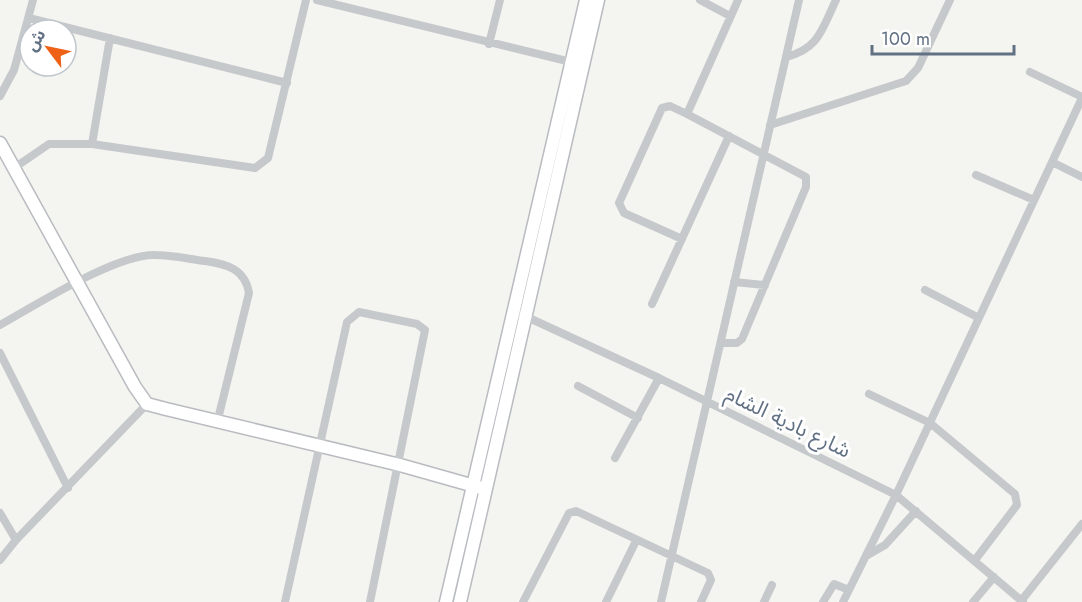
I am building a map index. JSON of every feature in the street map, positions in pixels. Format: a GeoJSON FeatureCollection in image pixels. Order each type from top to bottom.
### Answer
{"type":"FeatureCollection","features":[{"type":"Feature","properties":{"kind":"street"},"geometry":{"type":"LineString","coordinates":[[29,18],[33,0]]}},
{"type":"Feature","properties":{"kind":"street"},"geometry":{"type":"LineString","coordinates":[[14,168],[49,144],[92,144],[255,168],[268,158],[306,0]]}},
{"type":"Feature","properties":{"kind":"street"},"geometry":{"type":"LineString","coordinates":[[317,0],[489,44],[571,62]]}},
{"type":"Feature","properties":{"kind":"street"},"geometry":{"type":"LineString","coordinates":[[489,44],[500,0]]}},
{"type":"Feature","properties":{"kind":"street"},"geometry":{"type":"LineString","coordinates":[[460,602],[527,316],[571,62],[586,0]]}},
{"type":"Feature","properties":{"kind":"street"},"geometry":{"type":"LineString","coordinates":[[446,602],[514,311],[598,0]]}},
{"type":"Feature","properties":{"kind":"street"},"geometry":{"type":"LineString","coordinates":[[700,0],[730,16]]}},
{"type":"Feature","properties":{"kind":"street"},"geometry":{"type":"LineString","coordinates":[[687,114],[738,0]]}},
{"type":"Feature","properties":{"kind":"street"},"geometry":{"type":"LineString","coordinates":[[661,602],[708,402],[762,152],[799,0]]}},
{"type":"Feature","properties":{"kind":"street"},"geometry":{"type":"LineString","coordinates":[[786,57],[800,54],[814,45],[836,0]]}},
{"type":"Feature","properties":{"kind":"street"},"geometry":{"type":"LineString","coordinates":[[770,126],[906,81],[918,68],[950,0]]}},
{"type":"Feature","properties":{"kind":"street"},"geometry":{"type":"LineString","coordinates":[[78,30],[287,83]]}},
{"type":"Feature","properties":{"kind":"street"},"geometry":{"type":"LineString","coordinates":[[92,144],[110,38]]}},
{"type":"Feature","properties":{"kind":"street"},"geometry":{"type":"LineString","coordinates":[[0,96],[14,70],[18,56]]}},
{"type":"Feature","properties":{"kind":"street"},"geometry":{"type":"LineString","coordinates":[[843,602],[896,495],[1082,98],[1030,72]]}},
{"type":"Feature","properties":{"kind":"street"},"geometry":{"type":"LineString","coordinates":[[682,239],[624,213],[619,203],[660,110],[670,106],[805,174],[807,183],[742,339],[736,343],[721,343]]}},
{"type":"Feature","properties":{"kind":"street"},"geometry":{"type":"LineString","coordinates":[[652,304],[729,136]]}},
{"type":"Feature","properties":{"kind":"street"},"geometry":{"type":"LineString","coordinates":[[0,143],[135,387],[147,404],[320,448],[400,465],[485,489]]}},
{"type":"Feature","properties":{"kind":"street"},"geometry":{"type":"LineString","coordinates":[[1052,162],[1082,177]]}},
{"type":"Feature","properties":{"kind":"street"},"geometry":{"type":"LineString","coordinates":[[976,175],[1034,200]]}},
{"type":"Feature","properties":{"kind":"street"},"geometry":{"type":"LineString","coordinates":[[0,325],[78,281],[128,260],[155,255],[226,264],[243,276],[249,293],[217,423]]}},
{"type":"Feature","properties":{"kind":"street"},"geometry":{"type":"LineString","coordinates":[[734,282],[765,285]]}},
{"type":"Feature","properties":{"kind":"street"},"geometry":{"type":"LineString","coordinates":[[924,290],[979,318]]}},
{"type":"Feature","properties":{"kind":"street","name":"شارع بادية الشام"},"geometry":{"type":"LineString","coordinates":[[514,311],[659,378],[896,495],[1022,601]]}},
{"type":"Feature","properties":{"kind":"street"},"geometry":{"type":"LineString","coordinates":[[285,602],[347,322],[359,312],[410,323],[425,330],[400,465],[370,602]]}},
{"type":"Feature","properties":{"kind":"street"},"geometry":{"type":"LineString","coordinates":[[0,353],[68,488]]}},
{"type":"Feature","properties":{"kind":"street"},"geometry":{"type":"LineString","coordinates":[[615,458],[659,378]]}},
{"type":"Feature","properties":{"kind":"street"},"geometry":{"type":"LineString","coordinates":[[578,386],[638,418]]}},
{"type":"Feature","properties":{"kind":"street"},"geometry":{"type":"LineString","coordinates":[[869,394],[930,423],[1015,494],[1017,505],[975,560]]}},
{"type":"Feature","properties":{"kind":"street"},"geometry":{"type":"LineString","coordinates":[[0,560],[15,540],[68,488],[147,404]]}},
{"type":"Feature","properties":{"kind":"street"},"geometry":{"type":"LineString","coordinates":[[524,602],[572,512],[708,573],[710,577],[701,602]]}},
{"type":"Feature","properties":{"kind":"street"},"geometry":{"type":"LineString","coordinates":[[865,556],[885,545],[916,512]]}},
{"type":"Feature","properties":{"kind":"street"},"geometry":{"type":"LineString","coordinates":[[0,513],[15,540]]}},
{"type":"Feature","properties":{"kind":"street"},"geometry":{"type":"LineString","coordinates":[[1022,601],[1082,524]]}},
{"type":"Feature","properties":{"kind":"street"},"geometry":{"type":"LineString","coordinates":[[606,602],[636,541]]}},
{"type":"Feature","properties":{"kind":"street"},"geometry":{"type":"LineString","coordinates":[[973,602],[994,577]]}},
{"type":"Feature","properties":{"kind":"street"},"geometry":{"type":"LineString","coordinates":[[823,602],[834,584],[849,590]]}},
{"type":"Feature","properties":{"kind":"street"},"geometry":{"type":"LineString","coordinates":[[764,602],[772,585]]}}]}
